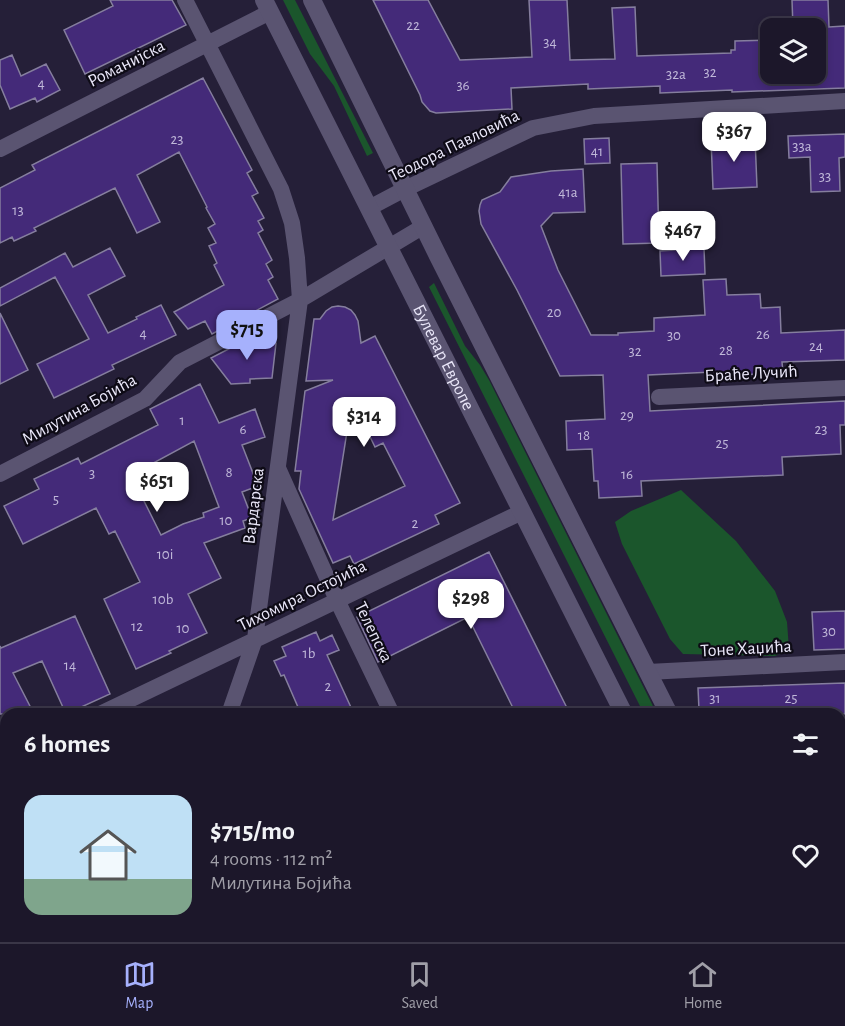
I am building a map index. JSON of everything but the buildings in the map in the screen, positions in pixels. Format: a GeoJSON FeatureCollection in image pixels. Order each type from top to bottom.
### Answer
{"type":"FeatureCollection","features":[{"type":"Feature","properties":{"kind":"main road"},"geometry":{"type":"LineString","coordinates":[[312,0],[666,708]]}},
{"type":"Feature","properties":{"kind":"main road","name":"Булевар Европе"},"geometry":{"type":"LineString","coordinates":[[267,6],[621,708]]}},
{"type":"Feature","properties":{"kind":"street"},"geometry":{"type":"LineString","coordinates":[[185,0],[281,189],[292,223],[300,300]]}},
{"type":"Feature","properties":{"kind":"street","name":"Романијска"},"geometry":{"type":"LineString","coordinates":[[0,149],[207,44],[267,6]]}},
{"type":"Feature","properties":{"kind":"street","name":"Теодора Павловића"},"geometry":{"type":"LineString","coordinates":[[369,208],[533,128],[594,116],[845,101]]}},
{"type":"Feature","properties":{"kind":"street","name":"Милутина Бојића"},"geometry":{"type":"LineString","coordinates":[[0,474],[145,399],[180,362],[300,300],[424,226]]}},
{"type":"Feature","properties":{"kind":"street","name":"Вардарска"},"geometry":{"type":"LineString","coordinates":[[231,708],[255,639],[300,300]]}},
{"type":"Feature","properties":{"kind":"street","name":"Браће Лучић"},"geometry":{"type":"LineString","coordinates":[[659,397],[845,388]]}},
{"type":"Feature","properties":{"kind":"street","name":"Телепска"},"geometry":{"type":"LineString","coordinates":[[278,467],[337,600],[389,708]]}},
{"type":"Feature","properties":{"kind":"street","name":"Тихомира Остојића"},"geometry":{"type":"LineString","coordinates":[[112,708],[522,512]]}},
{"type":"Feature","properties":{"kind":"street","name":"Тоне Хаџића"},"geometry":{"type":"LineString","coordinates":[[648,672],[845,662]]}},
{"type":"Feature","properties":{"kind":"green space"},"geometry":{"type":"Polygon","coordinates":[[[283,0],[295,0],[373,153],[367,156],[334,86],[310,54],[283,0]]]}},
{"type":"Feature","properties":{"kind":"green space"},"geometry":{"type":"Polygon","coordinates":[[[434,283],[465,346],[489,380],[654,708],[641,708],[429,287],[434,283]]]}},
{"type":"Feature","properties":{"kind":"green space"},"geometry":{"type":"Polygon","coordinates":[[[681,490],[736,541],[775,591],[787,622],[789,649],[775,656],[683,654],[670,639],[622,544],[615,522],[631,511],[681,490]]]}}]}
